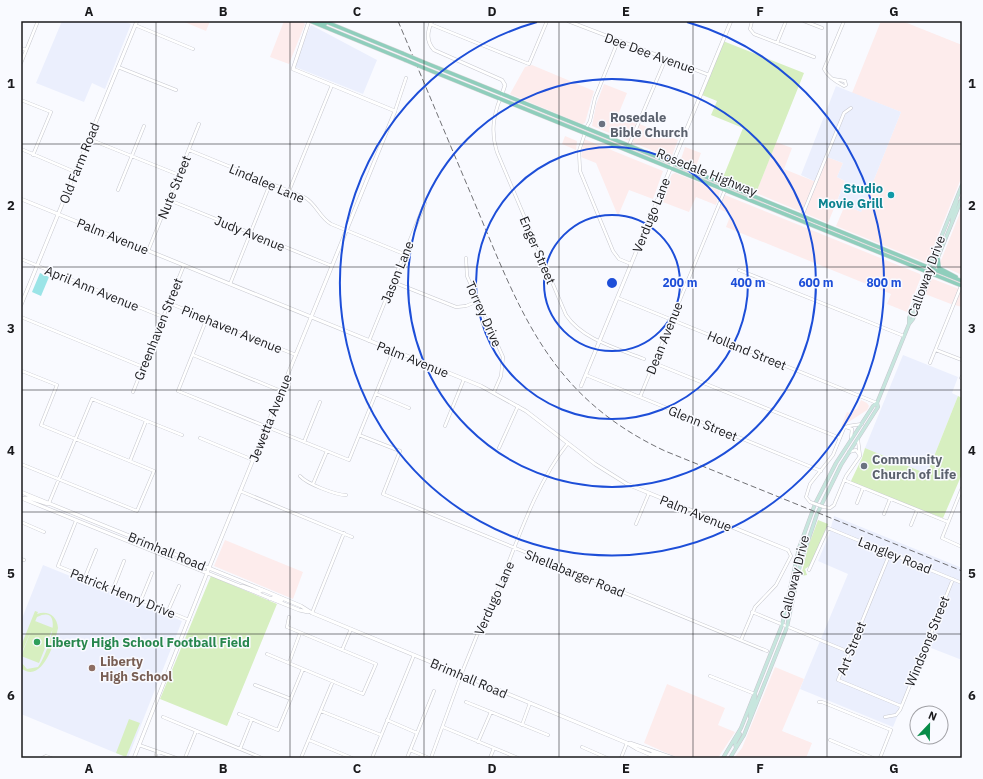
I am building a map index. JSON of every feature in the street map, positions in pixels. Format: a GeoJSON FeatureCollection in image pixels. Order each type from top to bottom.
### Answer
{"type":"FeatureCollection","features":[{"type":"Feature","properties":{"kind":"main road","name":"Rosedale Highway"},"geometry":{"type":"LineString","coordinates":[[310,21],[962,286]]}},
{"type":"Feature","properties":{"kind":"main road"},"geometry":{"type":"LineString","coordinates":[[318,21],[363,38]]}},
{"type":"Feature","properties":{"kind":"main road","name":"Rosedale Highway"},"geometry":{"type":"LineString","coordinates":[[324,21],[962,281]]}},
{"type":"Feature","properties":{"kind":"main road"},"geometry":{"type":"LineString","coordinates":[[453,80],[462,81],[496,95],[502,94]]}},
{"type":"Feature","properties":{"kind":"main road"},"geometry":{"type":"LineString","coordinates":[[500,99],[504,97],[526,106],[532,106]]}},
{"type":"Feature","properties":{"kind":"main road"},"geometry":{"type":"LineString","coordinates":[[551,119],[581,129],[586,128]]}},
{"type":"Feature","properties":{"kind":"main road"},"geometry":{"type":"LineString","coordinates":[[585,133],[588,132],[607,137]]}},
{"type":"Feature","properties":{"kind":"main road"},"geometry":{"type":"LineString","coordinates":[[697,179],[704,179],[716,183],[718,182]]}},
{"type":"Feature","properties":{"kind":"main road","name":"Calloway Drive"},"geometry":{"type":"LineString","coordinates":[[909,324],[909,318],[928,267],[962,185]]}},
{"type":"Feature","properties":{"kind":"main road"},"geometry":{"type":"LineString","coordinates":[[725,190],[731,189],[752,198],[762,200]]}},
{"type":"Feature","properties":{"kind":"main road"},"geometry":{"type":"LineString","coordinates":[[952,222],[957,197]]}},
{"type":"Feature","properties":{"kind":"main road","name":"Calloway Drive"},"geometry":{"type":"LineString","coordinates":[[730,758],[751,719],[787,627],[800,565],[812,525],[826,492],[849,452],[878,408],[877,403],[909,324],[913,319],[934,270],[962,198]]}},
{"type":"Feature","properties":{"kind":"main road"},"geometry":{"type":"LineString","coordinates":[[804,222],[850,236]]}},
{"type":"Feature","properties":{"kind":"main road"},"geometry":{"type":"LineString","coordinates":[[849,241],[852,239],[873,245]]}},
{"type":"Feature","properties":{"kind":"main road"},"geometry":{"type":"LineString","coordinates":[[938,259],[939,268],[962,281]]}},
{"type":"Feature","properties":{"kind":"main road","name":"Calloway Drive"},"geometry":{"type":"LineString","coordinates":[[723,758],[742,725],[782,625],[795,563],[807,524],[828,476],[873,406],[877,403]]}},
{"type":"Feature","properties":{"kind":"main road"},"geometry":{"type":"LineString","coordinates":[[751,719],[750,712],[756,698],[755,694]]}},
{"type":"Feature","properties":{"kind":"main road"},"geometry":{"type":"LineString","coordinates":[[736,748],[735,743],[743,728],[742,725]]}},
{"type":"Feature","properties":{"kind":"street"},"geometry":{"type":"LineString","coordinates":[[21,63],[38,21]]}},
{"type":"Feature","properties":{"kind":"street","name":"Old Farm Road"},"geometry":{"type":"LineString","coordinates":[[21,305],[137,21]]}},
{"type":"Feature","properties":{"kind":"street"},"geometry":{"type":"LineString","coordinates":[[310,21],[293,69],[395,111]]}},
{"type":"Feature","properties":{"kind":"street"},"geometry":{"type":"LineString","coordinates":[[502,94],[505,85],[502,80],[434,50],[428,39],[431,23],[529,64],[547,21]]}},
{"type":"Feature","properties":{"kind":"street","name":"Dee Dee Avenue"},"geometry":{"type":"LineString","coordinates":[[568,21],[709,75]]}},
{"type":"Feature","properties":{"kind":"street","name":"Verdugo Lane"},"geometry":{"type":"LineString","coordinates":[[581,386],[731,21]]}},
{"type":"Feature","properties":{"kind":"street"},"geometry":{"type":"LineString","coordinates":[[752,21],[750,31],[814,57]]}},
{"type":"Feature","properties":{"kind":"street"},"geometry":{"type":"LineString","coordinates":[[777,43],[786,21]]}},
{"type":"Feature","properties":{"kind":"street"},"geometry":{"type":"LineString","coordinates":[[804,21],[822,28]]}},
{"type":"Feature","properties":{"kind":"street"},"geometry":{"type":"LineString","coordinates":[[833,79],[845,81],[846,85],[840,84],[833,79],[824,69],[844,21]]}},
{"type":"Feature","properties":{"kind":"street"},"geometry":{"type":"LineString","coordinates":[[135,25],[193,49]]}},
{"type":"Feature","properties":{"kind":"street"},"geometry":{"type":"LineString","coordinates":[[586,128],[590,121],[595,98],[618,41]]}},
{"type":"Feature","properties":{"kind":"street"},"geometry":{"type":"LineString","coordinates":[[21,48],[26,50]]}},
{"type":"Feature","properties":{"kind":"street"},"geometry":{"type":"LineString","coordinates":[[627,150],[666,58]]}},
{"type":"Feature","properties":{"kind":"street"},"geometry":{"type":"LineString","coordinates":[[118,67],[176,90]]}},
{"type":"Feature","properties":{"kind":"street","name":"Jewetta Avenue"},"geometry":{"type":"LineString","coordinates":[[134,758],[240,491],[395,111],[406,78]]}},
{"type":"Feature","properties":{"kind":"street"},"geometry":{"type":"LineString","coordinates":[[289,191],[332,85]]}},
{"type":"Feature","properties":{"kind":"street","name":"Enger Street"},"geometry":{"type":"LineString","coordinates":[[500,99],[493,123],[493,135],[496,152],[566,315],[581,331],[600,341],[644,359]]}},
{"type":"Feature","properties":{"kind":"street"},"geometry":{"type":"LineString","coordinates":[[21,100],[51,112],[34,155]]}},
{"type":"Feature","properties":{"kind":"street"},"geometry":{"type":"LineString","coordinates":[[802,216],[844,113],[851,108]]}},
{"type":"Feature","properties":{"kind":"street","name":"Nute Street"},"geometry":{"type":"LineString","coordinates":[[148,250],[200,124]]}},
{"type":"Feature","properties":{"kind":"street"},"geometry":{"type":"LineString","coordinates":[[118,190],[144,126]]}},
{"type":"Feature","properties":{"kind":"street"},"geometry":{"type":"LineString","coordinates":[[585,133],[578,156],[581,176],[613,250],[619,259],[631,264]]}},
{"type":"Feature","properties":{"kind":"street"},"geometry":{"type":"LineString","coordinates":[[89,138],[179,175]]}},
{"type":"Feature","properties":{"kind":"street"},"geometry":{"type":"LineString","coordinates":[[21,150],[75,172]]}},
{"type":"Feature","properties":{"kind":"street","name":"Lindalee Lane"},"geometry":{"type":"LineString","coordinates":[[189,150],[289,191],[311,202],[328,222],[404,254]]}},
{"type":"Feature","properties":{"kind":"street"},"geometry":{"type":"LineString","coordinates":[[230,284],[270,184]]}},
{"type":"Feature","properties":{"kind":"street","name":"Dean Avenue"},"geometry":{"type":"LineString","coordinates":[[640,397],[725,190]]}},
{"type":"Feature","properties":{"kind":"street","name":"Palm Avenue"},"geometry":{"type":"LineString","coordinates":[[21,199],[494,392],[518,406],[611,474],[649,493],[788,550]]}},
{"type":"Feature","properties":{"kind":"street","name":"Judy Avenue"},"geometry":{"type":"LineString","coordinates":[[169,200],[332,266]]}},
{"type":"Feature","properties":{"kind":"street","name":"Jason Lane"},"geometry":{"type":"LineString","coordinates":[[369,341],[425,203]]}},
{"type":"Feature","properties":{"kind":"street","name":"Torrey Drive"},"geometry":{"type":"LineString","coordinates":[[466,258],[466,272],[500,349],[502,357],[501,376],[494,392]]}},
{"type":"Feature","properties":{"kind":"street","name":"April Ann Avenue"},"geometry":{"type":"LineString","coordinates":[[21,259],[163,317]]}},
{"type":"Feature","properties":{"kind":"street","name":"Greenhaven Street"},"geometry":{"type":"LineString","coordinates":[[133,392],[184,265]]}},
{"type":"Feature","properties":{"kind":"street"},"geometry":{"type":"LineString","coordinates":[[739,270],[904,336]]}},
{"type":"Feature","properties":{"kind":"street"},"geometry":{"type":"LineString","coordinates":[[393,282],[456,307],[463,307],[478,302]]}},
{"type":"Feature","properties":{"kind":"street"},"geometry":{"type":"LineString","coordinates":[[930,363],[962,286]]}},
{"type":"Feature","properties":{"kind":"street","name":"Holland Street"},"geometry":{"type":"LineString","coordinates":[[618,298],[877,403]]}},
{"type":"Feature","properties":{"kind":"street","name":"Pinehaven Avenue"},"geometry":{"type":"LineString","coordinates":[[169,303],[296,355]]}},
{"type":"Feature","properties":{"kind":"street"},"geometry":{"type":"LineString","coordinates":[[21,318],[143,367]]}},
{"type":"Feature","properties":{"kind":"street"},"geometry":{"type":"LineString","coordinates":[[207,318],[178,391],[349,460],[393,351]]}},
{"type":"Feature","properties":{"kind":"street"},"geometry":{"type":"LineString","coordinates":[[936,350],[962,360]]}},
{"type":"Feature","properties":{"kind":"street"},"geometry":{"type":"LineString","coordinates":[[193,355],[281,391]]}},
{"type":"Feature","properties":{"kind":"street"},"geometry":{"type":"LineString","coordinates":[[654,363],[840,438]]}},
{"type":"Feature","properties":{"kind":"street"},"geometry":{"type":"LineString","coordinates":[[21,372],[57,385],[41,425],[154,471],[137,511],[21,464]]}},
{"type":"Feature","properties":{"kind":"street","name":"Glenn Street"},"geometry":{"type":"LineString","coordinates":[[586,375],[821,471]]}},
{"type":"Feature","properties":{"kind":"street"},"geometry":{"type":"LineString","coordinates":[[445,426],[464,380]]}},
{"type":"Feature","properties":{"kind":"street"},"geometry":{"type":"LineString","coordinates":[[376,394],[409,408]]}},
{"type":"Feature","properties":{"kind":"street"},"geometry":{"type":"LineString","coordinates":[[22,498],[30,498],[42,503],[49,503],[92,399],[182,435]]}},
{"type":"Feature","properties":{"kind":"street"},"geometry":{"type":"LineString","coordinates":[[304,442],[320,402]]}},
{"type":"Feature","properties":{"kind":"street"},"geometry":{"type":"LineString","coordinates":[[499,448],[518,406]]}},
{"type":"Feature","properties":{"kind":"street"},"geometry":{"type":"LineString","coordinates":[[130,461],[146,421]]}},
{"type":"Feature","properties":{"kind":"street"},"geometry":{"type":"LineString","coordinates":[[846,427],[862,424]]}},
{"type":"Feature","properties":{"kind":"street"},"geometry":{"type":"LineString","coordinates":[[846,427],[833,455],[806,493],[807,499],[810,502],[830,508],[834,505],[844,480],[860,456],[858,440]]}},
{"type":"Feature","properties":{"kind":"street"},"geometry":{"type":"LineString","coordinates":[[846,427],[852,429],[851,440]]}},
{"type":"Feature","properties":{"kind":"street","name":"Shellabarger Road"},"geometry":{"type":"LineString","coordinates":[[359,435],[400,451],[383,494],[767,651]]}},
{"type":"Feature","properties":{"kind":"street"},"geometry":{"type":"LineString","coordinates":[[200,438],[253,460]]}},
{"type":"Feature","properties":{"kind":"street","name":"Verdugo Lane"},"geometry":{"type":"LineString","coordinates":[[430,758],[488,608],[492,604],[546,473],[568,443]]}},
{"type":"Feature","properties":{"kind":"street"},"geometry":{"type":"LineString","coordinates":[[849,452],[856,450],[860,456]]}},
{"type":"Feature","properties":{"kind":"street"},"geometry":{"type":"LineString","coordinates":[[313,484],[327,451]]}},
{"type":"Feature","properties":{"kind":"street"},"geometry":{"type":"LineString","coordinates":[[300,476],[303,480],[340,495],[346,495]]}},
{"type":"Feature","properties":{"kind":"street"},"geometry":{"type":"LineString","coordinates":[[844,480],[948,522]]}},
{"type":"Feature","properties":{"kind":"street"},"geometry":{"type":"LineString","coordinates":[[857,503],[863,488]]}},
{"type":"Feature","properties":{"kind":"street"},"geometry":{"type":"LineString","coordinates":[[962,488],[942,538],[962,548]]}},
{"type":"Feature","properties":{"kind":"street"},"geometry":{"type":"LineString","coordinates":[[240,491],[352,537]]}},
{"type":"Feature","properties":{"kind":"street","name":"Brimhall Road"},"geometry":{"type":"LineString","coordinates":[[21,492],[263,590],[312,613],[627,743],[658,758]]}},
{"type":"Feature","properties":{"kind":"street"},"geometry":{"type":"LineString","coordinates":[[636,524],[649,493]]}},
{"type":"Feature","properties":{"kind":"street","name":"Brimhall Road"},"geometry":{"type":"LineString","coordinates":[[22,498],[270,599],[299,610],[312,613]]}},
{"type":"Feature","properties":{"kind":"street"},"geometry":{"type":"LineString","coordinates":[[884,514],[890,499]]}},
{"type":"Feature","properties":{"kind":"street"},"geometry":{"type":"LineString","coordinates":[[911,525],[917,510]]}},
{"type":"Feature","properties":{"kind":"street","name":"Patrick Henry Drive"},"geometry":{"type":"LineString","coordinates":[[76,521],[58,566],[189,620]]}},
{"type":"Feature","properties":{"kind":"street"},"geometry":{"type":"LineString","coordinates":[[21,522],[44,532]]}},
{"type":"Feature","properties":{"kind":"street","name":"Langley Road"},"geometry":{"type":"LineString","coordinates":[[809,570],[828,528],[962,583]]}},
{"type":"Feature","properties":{"kind":"street"},"geometry":{"type":"LineString","coordinates":[[312,613],[344,533]]}},
{"type":"Feature","properties":{"kind":"street"},"geometry":{"type":"LineString","coordinates":[[85,578],[96,550]]}},
{"type":"Feature","properties":{"kind":"street"},"geometry":{"type":"LineString","coordinates":[[741,640],[752,612],[757,604],[776,585],[790,556],[788,550]]}},
{"type":"Feature","properties":{"kind":"street","name":"Art Street"},"geometry":{"type":"LineString","coordinates":[[890,553],[838,680],[901,706]]}},
{"type":"Feature","properties":{"kind":"street"},"geometry":{"type":"LineString","coordinates":[[113,589],[124,562]]}},
{"type":"Feature","properties":{"kind":"street"},"geometry":{"type":"LineString","coordinates":[[141,600],[152,573]]}},
{"type":"Feature","properties":{"kind":"street","name":"Windsong Street"},"geometry":{"type":"LineString","coordinates":[[885,717],[896,716],[901,706],[953,579]]}},
{"type":"Feature","properties":{"kind":"street"},"geometry":{"type":"LineString","coordinates":[[168,611],[179,586]]}},
{"type":"Feature","properties":{"kind":"street"},"geometry":{"type":"LineString","coordinates":[[240,586],[246,586],[259,592],[263,590]]}},
{"type":"Feature","properties":{"kind":"street"},"geometry":{"type":"LineString","coordinates":[[270,599],[274,597],[291,602]]}},
{"type":"Feature","properties":{"kind":"street"},"geometry":{"type":"LineString","coordinates":[[752,612],[849,652]]}},
{"type":"Feature","properties":{"kind":"street"},"geometry":{"type":"LineString","coordinates":[[267,654],[364,694],[376,664],[300,633],[287,626],[290,617]]}},
{"type":"Feature","properties":{"kind":"street"},"geometry":{"type":"LineString","coordinates":[[342,650],[351,629]]}},
{"type":"Feature","properties":{"kind":"street"},"geometry":{"type":"LineString","coordinates":[[289,663],[300,633]]}},
{"type":"Feature","properties":{"kind":"street"},"geometry":{"type":"LineString","coordinates":[[372,758],[414,655]]}},
{"type":"Feature","properties":{"kind":"street"},"geometry":{"type":"LineString","coordinates":[[239,714],[278,730],[303,669]]}},
{"type":"Feature","properties":{"kind":"street"},"geometry":{"type":"LineString","coordinates":[[710,676],[755,694]]}},
{"type":"Feature","properties":{"kind":"street"},"geometry":{"type":"LineString","coordinates":[[301,758],[333,681]]}},
{"type":"Feature","properties":{"kind":"street"},"geometry":{"type":"LineString","coordinates":[[255,685],[291,699]]}},
{"type":"Feature","properties":{"kind":"street"},"geometry":{"type":"LineString","coordinates":[[407,758],[434,691]]}},
{"type":"Feature","properties":{"kind":"street"},"geometry":{"type":"LineString","coordinates":[[466,702],[548,735]]}},
{"type":"Feature","properties":{"kind":"street"},"geometry":{"type":"LineString","coordinates":[[819,702],[891,730],[880,758]]}},
{"type":"Feature","properties":{"kind":"street"},"geometry":{"type":"LineString","coordinates":[[522,725],[530,703]]}},
{"type":"Feature","properties":{"kind":"street"},"geometry":{"type":"LineString","coordinates":[[321,711],[381,735]]}},
{"type":"Feature","properties":{"kind":"street"},"geometry":{"type":"LineString","coordinates":[[478,742],[491,712]]}},
{"type":"Feature","properties":{"kind":"street"},"geometry":{"type":"LineString","coordinates":[[163,717],[262,758]]}},
{"type":"Feature","properties":{"kind":"street"},"geometry":{"type":"LineString","coordinates":[[240,749],[252,719]]}},
{"type":"Feature","properties":{"kind":"street"},"geometry":{"type":"LineString","coordinates":[[387,720],[417,732]]}},
{"type":"Feature","properties":{"kind":"street"},"geometry":{"type":"LineString","coordinates":[[443,727],[518,758]]}},
{"type":"Feature","properties":{"kind":"street"},"geometry":{"type":"LineString","coordinates":[[186,758],[196,731]]}},
{"type":"Feature","properties":{"kind":"street"},"geometry":{"type":"LineString","coordinates":[[308,740],[352,758]]}},
{"type":"Feature","properties":{"kind":"street"},"geometry":{"type":"LineString","coordinates":[[830,740],[873,758]]}},
{"type":"Feature","properties":{"kind":"street"},"geometry":{"type":"LineString","coordinates":[[621,758],[627,743]]}},
{"type":"Feature","properties":{"kind":"street","name":"Brimhall Road"},"geometry":{"type":"LineString","coordinates":[[627,743],[638,745],[673,758]]}},
{"type":"Feature","properties":{"kind":"street"},"geometry":{"type":"LineString","coordinates":[[139,745],[176,758]]}},
{"type":"Feature","properties":{"kind":"street"},"geometry":{"type":"LineString","coordinates":[[582,747],[607,758]]}},
{"type":"Feature","properties":{"kind":"street"},"geometry":{"type":"LineString","coordinates":[[490,758],[494,748]]}},
{"type":"Feature","properties":{"kind":"street"},"geometry":{"type":"LineString","coordinates":[[410,750],[430,758]]}},
{"type":"Feature","properties":{"kind":"street"},"geometry":{"type":"LineString","coordinates":[[155,758],[158,752]]}},
{"type":"Feature","properties":{"kind":"street"},"geometry":{"type":"LineString","coordinates":[[594,758],[596,753]]}},
{"type":"Feature","properties":{"kind":"street"},"geometry":{"type":"LineString","coordinates":[[648,754],[658,754],[666,758]]}},
{"type":"Feature","properties":{"kind":"street"},"geometry":{"type":"LineString","coordinates":[[44,757],[51,758]]}},
{"type":"Feature","properties":{"kind":"shaded area"},"geometry":{"type":"Polygon","coordinates":[[[62,21],[123,21],[131,24],[105,89],[92,83],[84,102],[36,83],[62,21]]]}},
{"type":"Feature","properties":{"kind":"shaded area"},"geometry":{"type":"Polygon","coordinates":[[[182,21],[210,21],[206,31],[182,21]]]}},
{"type":"Feature","properties":{"kind":"shaded area"},"geometry":{"type":"Polygon","coordinates":[[[284,21],[302,21],[305,24],[289,64],[270,57],[284,21]]]}},
{"type":"Feature","properties":{"kind":"shaded area"},"geometry":{"type":"Polygon","coordinates":[[[881,21],[902,21],[962,45],[962,176],[927,263],[836,226],[845,205],[861,212],[901,112],[852,93],[881,21]]]}},
{"type":"Feature","properties":{"kind":"shaded area"},"geometry":{"type":"Polygon","coordinates":[[[311,25],[377,60],[363,94],[293,66],[311,25]]]}},
{"type":"Feature","properties":{"kind":"shaded area"},"geometry":{"type":"Polygon","coordinates":[[[532,65],[594,91],[585,123],[582,124],[510,94],[525,67],[532,65]]]}},
{"type":"Feature","properties":{"kind":"shaded area"},"geometry":{"type":"Polygon","coordinates":[[[604,84],[627,93],[618,115],[678,140],[671,158],[592,126],[596,105],[604,84]]]}},
{"type":"Feature","properties":{"kind":"shaded area"},"geometry":{"type":"Polygon","coordinates":[[[836,86],[901,112],[861,212],[845,205],[846,202],[838,199],[845,181],[837,177],[843,163],[827,157],[816,182],[801,175],[836,86]]]}},
{"type":"Feature","properties":{"kind":"shaded area"},"geometry":{"type":"Polygon","coordinates":[[[565,136],[577,141],[576,150],[562,144],[565,136]]]}},
{"type":"Feature","properties":{"kind":"shaded area"},"geometry":{"type":"Polygon","coordinates":[[[584,139],[663,171],[653,199],[629,190],[618,216],[596,163],[581,157],[584,139]]]}},
{"type":"Feature","properties":{"kind":"shaded area"},"geometry":{"type":"Polygon","coordinates":[[[776,142],[792,148],[784,169],[816,182],[827,157],[843,163],[837,177],[845,181],[828,223],[756,193],[776,142]]]}},
{"type":"Feature","properties":{"kind":"shaded area"},"geometry":{"type":"Polygon","coordinates":[[[685,147],[701,153],[695,169],[680,162],[685,147]]]}},
{"type":"Feature","properties":{"kind":"shaded area"},"geometry":{"type":"Polygon","coordinates":[[[675,173],[720,191],[716,205],[696,197],[689,212],[660,201],[672,174],[675,173]]]}},
{"type":"Feature","properties":{"kind":"shaded area"},"geometry":{"type":"Polygon","coordinates":[[[725,195],[920,274],[921,277],[907,312],[887,304],[891,294],[726,227],[731,214],[719,209],[725,195]]]}},
{"type":"Feature","properties":{"kind":"shaded area"},"geometry":{"type":"Polygon","coordinates":[[[962,208],[962,275],[942,266],[940,263],[962,208]]]}},
{"type":"Feature","properties":{"kind":"shaded area"},"geometry":{"type":"Polygon","coordinates":[[[933,279],[962,290],[962,307],[925,294],[930,280],[933,279]]]}},
{"type":"Feature","properties":{"kind":"shaded area"},"geometry":{"type":"Polygon","coordinates":[[[903,355],[958,377],[952,393],[958,396],[927,474],[865,448],[903,355]]]}},
{"type":"Feature","properties":{"kind":"shaded area"},"geometry":{"type":"Polygon","coordinates":[[[861,400],[869,406],[867,410],[841,427],[847,412],[852,414],[853,410],[857,409],[861,400]]]}},
{"type":"Feature","properties":{"kind":"shaded area"},"geometry":{"type":"Polygon","coordinates":[[[834,516],[962,568],[962,660],[926,646],[893,727],[800,689],[848,574],[818,561],[829,535],[834,516]]]}},
{"type":"Feature","properties":{"kind":"shaded area"},"geometry":{"type":"Polygon","coordinates":[[[225,540],[303,572],[293,599],[214,566],[225,540]]]}},
{"type":"Feature","properties":{"kind":"shaded area","name":"Liberty High School"},"geometry":{"type":"Polygon","coordinates":[[[43,565],[182,621],[128,758],[21,714],[21,621],[43,565]]]}},
{"type":"Feature","properties":{"kind":"shaded area"},"geometry":{"type":"Polygon","coordinates":[[[775,667],[804,679],[782,731],[812,743],[806,758],[734,758],[742,748],[775,667]]]}},
{"type":"Feature","properties":{"kind":"shaded area"},"geometry":{"type":"Polygon","coordinates":[[[667,684],[725,708],[718,725],[735,732],[718,758],[678,758],[644,743],[667,684]]]}},
{"type":"Feature","properties":{"kind":"green space"},"geometry":{"type":"Polygon","coordinates":[[[723,41],[804,73],[756,193],[722,180],[743,128],[711,115],[717,101],[702,95],[723,41]]]}},
{"type":"Feature","properties":{"kind":"green space"},"geometry":{"type":"Polygon","coordinates":[[[958,396],[962,398],[962,474],[943,518],[850,483],[865,448],[927,474],[958,396]]]}},
{"type":"Feature","properties":{"kind":"green space"},"geometry":{"type":"Polygon","coordinates":[[[818,520],[828,524],[811,565],[805,569],[807,575],[801,576],[808,547],[818,520]]]}},
{"type":"Feature","properties":{"kind":"green space"},"geometry":{"type":"Polygon","coordinates":[[[211,576],[277,604],[227,726],[160,699],[211,576]]]}},
{"type":"Feature","properties":{"kind":"green space"},"geometry":{"type":"Polygon","coordinates":[[[35,611],[38,612],[37,614],[45,613],[54,617],[58,628],[51,651],[46,660],[41,667],[35,671],[28,672],[21,668],[21,662],[27,669],[38,667],[45,654],[52,633],[53,624],[51,617],[46,615],[37,617],[21,654],[21,646],[35,611]]]}},
{"type":"Feature","properties":{"kind":"green space","name":"Liberty High School Football Field"},"geometry":{"type":"Polygon","coordinates":[[[35,621],[53,628],[39,663],[21,656],[35,621]]]}},
{"type":"Feature","properties":{"kind":"green space"},"geometry":{"type":"Polygon","coordinates":[[[129,719],[140,723],[126,757],[116,753],[129,719]]]}},
{"type":"Feature","properties":{"kind":"water"},"geometry":{"type":"Polygon","coordinates":[[[40,273],[49,277],[41,296],[32,292],[40,273]]]}},
{"type":"Feature","properties":{"kind":"railway"},"geometry":{"type":"LineString","coordinates":[[398,21],[506,278],[543,346],[565,377],[592,404],[625,429],[665,451],[962,571]]}},
{"type":"Feature","properties":{"kind":"place","name":"Rosedale Bible Church"},"geometry":{"type":"Point","coordinates":[602,124]}},
{"type":"Feature","properties":{"kind":"place","name":"Studio Movie Grill"},"geometry":{"type":"Point","coordinates":[891,195]}},
{"type":"Feature","properties":{"kind":"place","name":"Community Church of Life"},"geometry":{"type":"Point","coordinates":[864,466]}},
{"type":"Feature","properties":{"kind":"place","name":"Liberty High School Football Field"},"geometry":{"type":"Point","coordinates":[37,642]}},
{"type":"Feature","properties":{"kind":"place","name":"Liberty High School"},"geometry":{"type":"Point","coordinates":[92,668]}}]}
